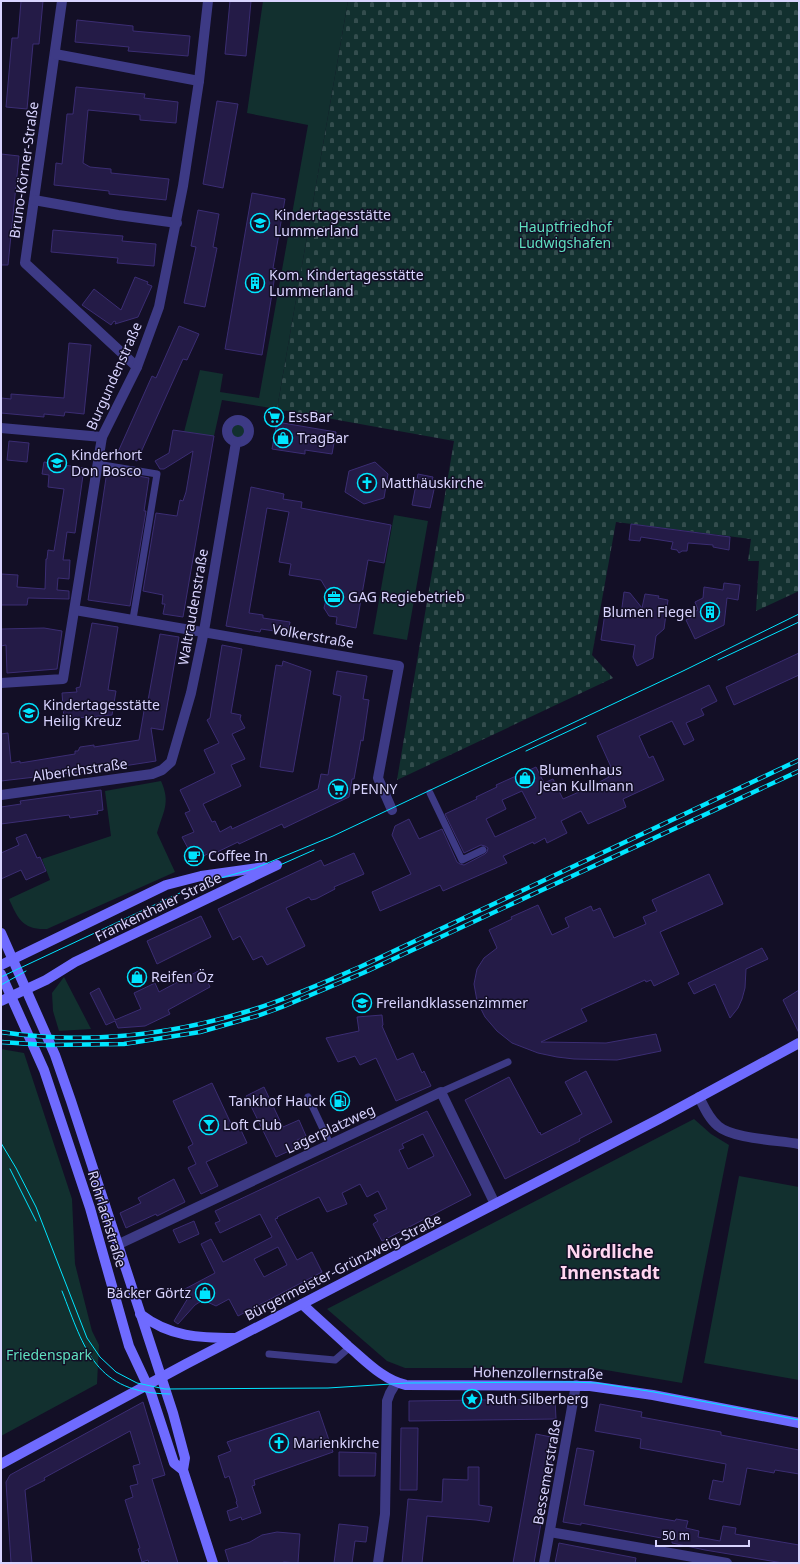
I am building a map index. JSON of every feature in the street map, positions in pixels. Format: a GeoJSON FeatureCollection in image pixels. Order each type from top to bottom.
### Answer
{"type":"FeatureCollection","features":[{"type":"Feature","properties":{"kind":"street","name":"Bruno-Körner-Straße"},"geometry":{"type":"LineString","coordinates":[[62,1],[25,263],[137,367]]}},
{"type":"Feature","properties":{"kind":"street","name":"Burgundenstraße"},"geometry":{"type":"LineString","coordinates":[[1,683],[64,679],[102,437],[137,367],[159,307],[176,223],[199,81],[208,1]]}},
{"type":"Feature","properties":{"kind":"street"},"geometry":{"type":"LineString","coordinates":[[55,54],[199,81]]}},
{"type":"Feature","properties":{"kind":"street"},"geometry":{"type":"LineString","coordinates":[[34,200],[118,215],[176,223]]}},
{"type":"Feature","properties":{"kind":"street"},"geometry":{"type":"LineString","coordinates":[[1,428],[102,437]]}},
{"type":"Feature","properties":{"kind":"street","name":"Waltraudenstraße"},"geometry":{"type":"LineString","coordinates":[[162,770],[171,762],[191,693],[204,631],[236,442]]}},
{"type":"Feature","properties":{"kind":"street","name":"Volkerstraße"},"geometry":{"type":"LineString","coordinates":[[75,610],[204,631],[399,666],[378,778],[392,810]]}},
{"type":"Feature","properties":{"kind":"street","name":"Alberichstraße"},"geometry":{"type":"LineString","coordinates":[[1,795],[152,774],[162,770]]}},
{"type":"Feature","properties":{"kind":"street","name":"Frankenthaler Straße"},"geometry":{"type":"LineString","coordinates":[[1,965],[166,885],[201,876],[277,865],[76,962],[46,980],[1,1001]]}},
{"type":"Feature","properties":{"kind":"street","name":"Rohrlachstraße"},"geometry":{"type":"LineString","coordinates":[[1,933],[56,1055],[161,1378],[185,1458],[183,1470],[213,1563]]}},
{"type":"Feature","properties":{"kind":"street","name":"Rohrlachstraße"},"geometry":{"type":"LineString","coordinates":[[1,974],[44,1070],[90,1208],[129,1346],[147,1385],[174,1463],[183,1470]]}},
{"type":"Feature","properties":{"kind":"street","name":"Bürgermeister-Grünzweig-Straße"},"geometry":{"type":"LineString","coordinates":[[1,1464],[147,1385],[699,1098],[799,1043]]}},
{"type":"Feature","properties":{"kind":"street"},"geometry":{"type":"LineString","coordinates":[[441,1092],[495,1204]]}},
{"type":"Feature","properties":{"kind":"street","name":"Lagerplatzweg"},"geometry":{"type":"LineString","coordinates":[[117,1245],[441,1092]]}},
{"type":"Feature","properties":{"kind":"street"},"geometry":{"type":"LineString","coordinates":[[699,1098],[717,1126],[726,1132],[799,1144]]}},
{"type":"Feature","properties":{"kind":"street","name":"Hohenzollernstraße"},"geometry":{"type":"LineString","coordinates":[[302,1304],[374,1368],[396,1383],[406,1386],[576,1385],[653,1395],[799,1423]]}},
{"type":"Feature","properties":{"kind":"street"},"geometry":{"type":"LineString","coordinates":[[140,1314],[154,1325],[170,1331],[202,1337],[237,1338]]}},
{"type":"Feature","properties":{"kind":"street"},"geometry":{"type":"LineString","coordinates":[[378,1563],[385,1514],[388,1401],[390,1393],[396,1383]]}},
{"type":"Feature","properties":{"kind":"street","name":"Bessemerstraße"},"geometry":{"type":"LineString","coordinates":[[544,1563],[576,1385]]}},
{"type":"Feature","properties":{"kind":"street"},"geometry":{"type":"LineString","coordinates":[[550,1532],[713,1562],[727,1563]]}},
{"type":"Feature","properties":{"kind":"lane"},"geometry":{"type":"LineString","coordinates":[[97,464],[157,474],[132,619]]}},
{"type":"Feature","properties":{"kind":"lane"},"geometry":{"type":"LineString","coordinates":[[430,792],[462,860],[483,850]]}},
{"type":"Feature","properties":{"kind":"lane"},"geometry":{"type":"LineString","coordinates":[[441,1092],[508,1062]]}},
{"type":"Feature","properties":{"kind":"lane"},"geometry":{"type":"LineString","coordinates":[[308,1097],[330,1144]]}},
{"type":"Feature","properties":{"kind":"lane"},"geometry":{"type":"LineString","coordinates":[[269,1354],[335,1360],[350,1347]]}},
{"type":"Feature","properties":{"kind":"green space"},"geometry":{"type":"Polygon","coordinates":[[[263,1],[348,1],[277,409],[222,400],[214,436],[184,432],[200,370],[223,374],[220,392],[259,398],[308,125],[247,113],[263,1]]]}},
{"type":"Feature","properties":{"kind":"green space","name":"Hauptfriedhof Ludwigshafen"},"geometry":{"type":"Polygon","coordinates":[[[348,1],[799,1],[799,591],[756,611],[759,561],[748,561],[751,539],[616,522],[592,655],[613,678],[397,780],[454,441],[277,409],[348,1]]]}},
{"type":"Feature","properties":{"kind":"green space"},"geometry":{"type":"Polygon","coordinates":[[[238,420],[246,423],[249,431],[246,439],[238,442],[230,439],[227,431],[230,423],[238,420]]]}},
{"type":"Feature","properties":{"kind":"green space"},"geometry":{"type":"Polygon","coordinates":[[[394,515],[428,521],[407,640],[373,634],[394,515]]]}},
{"type":"Feature","properties":{"kind":"green space"},"geometry":{"type":"Polygon","coordinates":[[[161,781],[166,802],[157,833],[175,872],[47,929],[32,928],[22,922],[9,899],[50,880],[42,859],[111,836],[105,791],[161,781]]]}},
{"type":"Feature","properties":{"kind":"green space"},"geometry":{"type":"Polygon","coordinates":[[[64,977],[91,1029],[59,1031],[53,1011],[52,993],[64,977]]]}},
{"type":"Feature","properties":{"kind":"green space","name":"Friedenspark"},"geometry":{"type":"Polygon","coordinates":[[[1,1049],[24,1053],[72,1199],[75,1264],[92,1331],[99,1345],[97,1384],[1,1436],[1,1049]]]}},
{"type":"Feature","properties":{"kind":"green space"},"geometry":{"type":"Polygon","coordinates":[[[694,1119],[711,1134],[729,1145],[682,1383],[594,1368],[405,1368],[387,1361],[327,1309],[694,1119]]]}},
{"type":"Feature","properties":{"kind":"green space"},"geometry":{"type":"Polygon","coordinates":[[[739,1176],[799,1187],[799,1380],[704,1363],[739,1176]]]}},
{"type":"Feature","properties":{"kind":"building"},"geometry":{"type":"Polygon","coordinates":[[[21,1],[43,1],[39,44],[33,44],[27,109],[6,107],[12,38],[18,38],[21,1]]]}},
{"type":"Feature","properties":{"kind":"building"},"geometry":{"type":"Polygon","coordinates":[[[230,1],[251,1],[246,56],[225,54],[230,1]]]}},
{"type":"Feature","properties":{"kind":"building"},"geometry":{"type":"Polygon","coordinates":[[[77,20],[133,26],[133,31],[190,36],[188,56],[128,51],[129,47],[75,42],[77,20]]]}},
{"type":"Feature","properties":{"kind":"building"},"geometry":{"type":"Polygon","coordinates":[[[76,87],[145,94],[144,98],[178,102],[176,123],[140,120],[140,115],[88,110],[83,163],[90,167],[111,169],[111,173],[169,179],[166,200],[109,194],[109,191],[54,185],[56,163],[62,164],[67,114],[73,114],[76,87]]]}},
{"type":"Feature","properties":{"kind":"building"},"geometry":{"type":"Polygon","coordinates":[[[217,101],[238,104],[223,188],[203,184],[217,101]]]}},
{"type":"Feature","properties":{"kind":"building"},"geometry":{"type":"Polygon","coordinates":[[[1,154],[19,156],[8,265],[1,265],[1,154]]]}},
{"type":"Feature","properties":{"kind":"building","name":"Kom. Kindertagesstätte Lummerland"},"geometry":{"type":"Polygon","coordinates":[[[252,193],[285,199],[273,268],[276,269],[262,355],[225,349],[252,193]]]}},
{"type":"Feature","properties":{"kind":"building"},"geometry":{"type":"Polygon","coordinates":[[[198,210],[219,214],[213,247],[217,248],[205,307],[184,303],[196,247],[191,246],[198,210]]]}},
{"type":"Feature","properties":{"kind":"building"},"geometry":{"type":"Polygon","coordinates":[[[53,230],[123,236],[122,241],[156,244],[154,266],[117,263],[118,258],[51,252],[53,230]]]}},
{"type":"Feature","properties":{"kind":"building"},"geometry":{"type":"Polygon","coordinates":[[[135,277],[148,282],[147,284],[152,286],[138,317],[115,324],[116,322],[114,321],[111,325],[82,305],[94,289],[121,310],[135,277]]]}},
{"type":"Feature","properties":{"kind":"building"},"geometry":{"type":"Polygon","coordinates":[[[179,326],[199,334],[187,360],[183,359],[137,461],[118,452],[152,376],[156,378],[179,326]]]}},
{"type":"Feature","properties":{"kind":"building"},"geometry":{"type":"Polygon","coordinates":[[[69,343],[91,345],[84,414],[65,412],[64,416],[44,414],[44,417],[1,413],[1,398],[11,399],[11,394],[64,398],[69,343]]]}},
{"type":"Feature","properties":{"kind":"building"},"geometry":{"type":"Polygon","coordinates":[[[277,422],[336,432],[332,454],[305,450],[305,454],[272,449],[277,422]]]}},
{"type":"Feature","properties":{"kind":"building"},"geometry":{"type":"Polygon","coordinates":[[[173,430],[214,436],[183,617],[163,614],[165,604],[162,604],[163,595],[143,591],[156,513],[177,516],[180,500],[183,501],[186,492],[193,451],[164,469],[160,469],[155,461],[169,453],[173,430]]]}},
{"type":"Feature","properties":{"kind":"building"},"geometry":{"type":"Polygon","coordinates":[[[9,441],[29,443],[27,462],[7,460],[9,441]]]}},
{"type":"Feature","properties":{"kind":"building"},"geometry":{"type":"Polygon","coordinates":[[[44,462],[84,468],[75,533],[67,532],[63,560],[70,560],[69,579],[58,578],[57,590],[69,591],[69,599],[28,598],[27,605],[1,605],[1,574],[18,575],[17,587],[45,589],[46,559],[48,550],[54,551],[64,489],[48,487],[49,475],[42,474],[44,462]]]}},
{"type":"Feature","properties":{"kind":"building","name":"Matthäuskirche"},"geometry":{"type":"Polygon","coordinates":[[[375,462],[388,474],[384,498],[364,504],[345,492],[349,471],[375,462]]]}},
{"type":"Feature","properties":{"kind":"building"},"geometry":{"type":"Polygon","coordinates":[[[107,471],[131,475],[130,477],[133,475],[149,478],[144,511],[146,511],[130,606],[88,600],[107,471]]]}},
{"type":"Feature","properties":{"kind":"building"},"geometry":{"type":"Polygon","coordinates":[[[418,474],[433,477],[431,484],[435,485],[430,508],[412,505],[418,474]]]}},
{"type":"Feature","properties":{"kind":"building"},"geometry":{"type":"Polygon","coordinates":[[[251,487],[284,494],[283,499],[302,502],[301,508],[391,525],[384,563],[368,560],[356,628],[336,624],[337,617],[329,616],[324,608],[328,592],[321,580],[289,575],[291,564],[279,562],[289,512],[267,508],[249,613],[263,615],[263,618],[290,622],[288,633],[261,629],[260,632],[226,626],[251,487]]]}},
{"type":"Feature","properties":{"kind":"building"},"geometry":{"type":"Polygon","coordinates":[[[631,524],[730,537],[729,550],[713,547],[713,545],[688,543],[687,551],[682,551],[679,553],[677,550],[671,549],[673,542],[641,537],[640,541],[629,540],[631,524]]]}},
{"type":"Feature","properties":{"kind":"building","name":"Blumen Flegel"},"geometry":{"type":"Polygon","coordinates":[[[724,583],[740,585],[738,600],[727,598],[724,625],[695,639],[686,620],[692,617],[690,614],[698,610],[695,602],[703,598],[704,587],[723,590],[724,583]]]}},
{"type":"Feature","properties":{"kind":"building"},"geometry":{"type":"Polygon","coordinates":[[[624,592],[630,593],[642,608],[645,594],[659,596],[658,598],[668,600],[664,629],[656,636],[653,658],[637,666],[633,657],[635,645],[601,640],[605,613],[621,615],[624,592]]]}},
{"type":"Feature","properties":{"kind":"building"},"geometry":{"type":"Polygon","coordinates":[[[92,623],[118,627],[108,690],[116,691],[112,715],[64,719],[62,693],[77,692],[76,688],[80,687],[92,623]]]}},
{"type":"Feature","properties":{"kind":"building"},"geometry":{"type":"Polygon","coordinates":[[[44,628],[62,631],[57,669],[7,673],[6,645],[1,646],[1,629],[44,628]]]}},
{"type":"Feature","properties":{"kind":"building"},"geometry":{"type":"Polygon","coordinates":[[[160,634],[179,637],[163,730],[151,728],[156,761],[78,773],[1,781],[1,734],[8,733],[11,763],[20,761],[20,763],[75,754],[75,751],[78,751],[80,747],[94,745],[94,747],[139,740],[145,705],[147,706],[160,634]]]}},
{"type":"Feature","properties":{"kind":"building"},"geometry":{"type":"Polygon","coordinates":[[[222,645],[242,649],[231,713],[241,715],[240,719],[245,728],[232,734],[245,759],[231,765],[241,786],[203,804],[212,822],[215,821],[220,832],[231,826],[232,829],[318,789],[321,774],[328,775],[341,696],[333,694],[337,671],[367,676],[363,699],[369,700],[363,741],[361,740],[349,797],[284,828],[282,824],[239,844],[238,842],[211,855],[210,853],[201,857],[198,851],[191,854],[182,837],[194,832],[185,813],[190,811],[180,790],[215,773],[204,750],[219,743],[207,720],[210,718],[222,645]]]}},
{"type":"Feature","properties":{"kind":"building"},"geometry":{"type":"Polygon","coordinates":[[[799,653],[799,675],[734,705],[726,687],[799,653]]]}},
{"type":"Feature","properties":{"kind":"building"},"geometry":{"type":"Polygon","coordinates":[[[283,661],[311,671],[293,772],[260,767],[276,665],[282,666],[283,661]]]}},
{"type":"Feature","properties":{"kind":"building"},"geometry":{"type":"Polygon","coordinates":[[[709,685],[717,701],[701,709],[704,715],[686,723],[694,740],[684,745],[672,721],[639,736],[649,758],[653,756],[664,780],[623,799],[626,807],[588,824],[581,811],[561,821],[567,833],[547,843],[545,838],[534,844],[533,842],[503,856],[507,863],[443,891],[440,885],[380,911],[372,892],[411,874],[392,835],[395,826],[409,819],[419,839],[442,829],[457,862],[464,865],[485,854],[488,848],[481,845],[464,853],[445,814],[477,799],[476,797],[497,787],[496,785],[536,767],[544,783],[553,779],[563,799],[588,788],[609,777],[606,769],[611,767],[597,736],[709,685]],[[522,791],[502,800],[506,809],[486,819],[495,837],[536,818],[522,791]]]}},
{"type":"Feature","properties":{"kind":"building"},"geometry":{"type":"Polygon","coordinates":[[[101,790],[103,810],[97,811],[98,814],[70,818],[69,815],[1,824],[1,807],[21,804],[20,801],[101,790]]]}},
{"type":"Feature","properties":{"kind":"building"},"geometry":{"type":"Polygon","coordinates":[[[26,834],[37,858],[40,857],[46,871],[26,880],[21,870],[1,879],[1,853],[19,845],[16,838],[26,834]]]}},
{"type":"Feature","properties":{"kind":"building"},"geometry":{"type":"Polygon","coordinates":[[[354,853],[364,874],[334,887],[335,889],[316,899],[311,900],[309,897],[286,908],[305,946],[267,965],[262,956],[253,960],[240,936],[233,940],[218,909],[321,860],[324,866],[354,853]]]}},
{"type":"Feature","properties":{"kind":"building"},"geometry":{"type":"Polygon","coordinates":[[[709,874],[723,904],[660,932],[679,974],[654,986],[651,980],[646,982],[645,980],[581,1009],[587,1021],[541,1042],[606,1043],[656,1034],[661,1051],[617,1060],[557,1057],[538,1053],[512,1043],[497,1031],[485,1017],[477,1001],[474,984],[477,969],[484,958],[497,948],[489,930],[512,919],[511,917],[538,905],[552,935],[569,927],[565,918],[591,906],[593,911],[600,908],[614,938],[646,924],[643,917],[657,911],[652,900],[709,874]]]}},
{"type":"Feature","properties":{"kind":"building"},"geometry":{"type":"Polygon","coordinates":[[[201,916],[211,937],[157,964],[147,941],[201,916]]]}},
{"type":"Feature","properties":{"kind":"building"},"geometry":{"type":"Polygon","coordinates":[[[762,948],[768,959],[746,969],[745,988],[742,999],[738,1008],[730,1018],[715,984],[694,994],[688,983],[762,948]]]}},
{"type":"Feature","properties":{"kind":"building"},"geometry":{"type":"Polygon","coordinates":[[[202,969],[210,987],[168,1010],[170,1014],[145,1026],[118,1028],[115,1021],[106,1025],[90,993],[99,988],[115,1020],[141,1009],[134,993],[155,983],[159,992],[202,969]]]}},
{"type":"Feature","properties":{"kind":"building"},"geometry":{"type":"Polygon","coordinates":[[[799,990],[799,1033],[783,1000],[799,990]]]}},
{"type":"Feature","properties":{"kind":"building"},"geometry":{"type":"Polygon","coordinates":[[[382,1015],[382,1026],[397,1060],[413,1053],[422,1073],[424,1071],[431,1086],[396,1101],[376,1058],[360,1065],[355,1056],[338,1062],[326,1038],[359,1031],[357,1017],[382,1015]]]}},
{"type":"Feature","properties":{"kind":"building"},"geometry":{"type":"Polygon","coordinates":[[[586,1071],[612,1122],[579,1139],[580,1141],[505,1179],[465,1100],[509,1077],[541,1135],[582,1114],[565,1082],[586,1071]]]}},
{"type":"Feature","properties":{"kind":"building"},"geometry":{"type":"Polygon","coordinates":[[[212,1083],[234,1130],[240,1128],[247,1143],[206,1162],[218,1186],[201,1194],[188,1168],[196,1164],[188,1147],[193,1144],[173,1101],[212,1083]]]}},
{"type":"Feature","properties":{"kind":"building"},"geometry":{"type":"Polygon","coordinates":[[[264,1087],[283,1127],[299,1120],[306,1136],[297,1140],[300,1146],[276,1157],[246,1096],[264,1087]]]}},
{"type":"Feature","properties":{"kind":"building"},"geometry":{"type":"Polygon","coordinates":[[[427,1111],[471,1195],[382,1241],[373,1224],[378,1221],[374,1215],[387,1209],[378,1191],[367,1197],[360,1184],[342,1193],[347,1204],[327,1212],[319,1197],[275,1219],[297,1260],[312,1252],[322,1272],[238,1316],[229,1299],[216,1306],[203,1300],[195,1305],[178,1324],[174,1321],[188,1298],[183,1290],[215,1273],[201,1244],[211,1239],[223,1262],[272,1237],[260,1214],[220,1233],[215,1223],[220,1221],[215,1211],[427,1111]],[[423,1134],[402,1144],[404,1148],[399,1150],[408,1169],[434,1156],[423,1134]],[[278,1247],[254,1259],[264,1277],[287,1265],[278,1247]]]}},
{"type":"Feature","properties":{"kind":"building"},"geometry":{"type":"Polygon","coordinates":[[[174,1179],[185,1202],[157,1216],[156,1214],[126,1228],[120,1213],[141,1203],[138,1198],[174,1179]]]}},
{"type":"Feature","properties":{"kind":"building"},"geometry":{"type":"Polygon","coordinates":[[[194,1221],[199,1234],[179,1243],[173,1230],[194,1221]]]}},
{"type":"Feature","properties":{"kind":"building"},"geometry":{"type":"Polygon","coordinates":[[[555,1399],[556,1419],[409,1421],[409,1401],[555,1399]]]}},
{"type":"Feature","properties":{"kind":"building"},"geometry":{"type":"Polygon","coordinates":[[[143,1402],[165,1475],[152,1479],[178,1563],[149,1563],[148,1560],[142,1562],[138,1549],[140,1548],[125,1500],[133,1497],[130,1486],[138,1484],[133,1466],[140,1464],[130,1431],[25,1490],[32,1563],[11,1563],[6,1482],[10,1475],[143,1402]]]}},
{"type":"Feature","properties":{"kind":"building"},"geometry":{"type":"Polygon","coordinates":[[[600,1404],[642,1412],[641,1417],[721,1432],[721,1435],[799,1450],[799,1474],[775,1470],[774,1473],[747,1468],[740,1505],[709,1499],[713,1480],[723,1482],[726,1464],[640,1448],[641,1439],[595,1431],[600,1404]]]}},
{"type":"Feature","properties":{"kind":"building","name":"Marienkirche"},"geometry":{"type":"Polygon","coordinates":[[[319,1411],[333,1452],[254,1480],[255,1485],[252,1486],[261,1513],[242,1520],[241,1517],[230,1521],[227,1511],[238,1507],[237,1501],[229,1476],[225,1478],[218,1456],[231,1451],[227,1442],[319,1411]]]}},
{"type":"Feature","properties":{"kind":"building"},"geometry":{"type":"Polygon","coordinates":[[[401,1428],[418,1428],[417,1490],[400,1490],[401,1428]]]}},
{"type":"Feature","properties":{"kind":"building"},"geometry":{"type":"Polygon","coordinates":[[[536,1434],[556,1438],[534,1563],[513,1563],[536,1434]]]}},
{"type":"Feature","properties":{"kind":"building"},"geometry":{"type":"Polygon","coordinates":[[[577,1448],[594,1451],[584,1505],[675,1521],[676,1519],[688,1521],[686,1528],[699,1531],[698,1537],[720,1541],[723,1526],[736,1528],[735,1534],[799,1545],[799,1563],[783,1563],[705,1550],[672,1543],[672,1540],[581,1523],[581,1525],[563,1522],[577,1448]]]}},
{"type":"Feature","properties":{"kind":"building"},"geometry":{"type":"Polygon","coordinates":[[[339,1452],[376,1453],[375,1476],[339,1476],[339,1452]]]}},
{"type":"Feature","properties":{"kind":"building"},"geometry":{"type":"Polygon","coordinates":[[[468,1467],[479,1467],[479,1505],[492,1507],[489,1522],[427,1516],[422,1563],[402,1563],[408,1499],[442,1502],[443,1479],[468,1480],[468,1467]]]}},
{"type":"Feature","properties":{"kind":"building"},"geometry":{"type":"Polygon","coordinates":[[[339,1524],[368,1527],[366,1542],[355,1541],[352,1563],[334,1563],[339,1524]]]}},
{"type":"Feature","properties":{"kind":"building"},"geometry":{"type":"Polygon","coordinates":[[[277,1532],[300,1534],[298,1563],[229,1563],[225,1550],[250,1542],[262,1535],[277,1532]]]}},
{"type":"Feature","properties":{"kind":"building"},"geometry":{"type":"Polygon","coordinates":[[[559,1543],[636,1558],[635,1563],[555,1563],[559,1543]]]}},
{"type":"Feature","properties":{"kind":"tram line"},"geometry":{"type":"LineString","coordinates":[[1,977],[199,884],[253,869],[333,836],[683,671],[799,614]]}},
{"type":"Feature","properties":{"kind":"tram line"},"geometry":{"type":"LineString","coordinates":[[718,660],[799,622]]}},
{"type":"Feature","properties":{"kind":"tram line"},"geometry":{"type":"LineString","coordinates":[[526,751],[586,723]]}},
{"type":"Feature","properties":{"kind":"tram line"},"geometry":{"type":"LineString","coordinates":[[280,865],[314,850]]}},
{"type":"Feature","properties":{"kind":"tram line"},"geometry":{"type":"LineString","coordinates":[[1,985],[26,971]]}},
{"type":"Feature","properties":{"kind":"tram line"},"geometry":{"type":"LineString","coordinates":[[1,1143],[36,1207],[87,1338],[100,1357],[116,1372],[137,1383],[165,1389],[328,1388],[407,1383],[597,1383],[654,1392],[799,1420]]}},
{"type":"Feature","properties":{"kind":"tram line"},"geometry":{"type":"LineString","coordinates":[[10,1169],[36,1221]]}},
{"type":"Feature","properties":{"kind":"tram line"},"geometry":{"type":"LineString","coordinates":[[62,1291],[78,1332],[87,1349],[96,1364],[109,1377],[125,1386],[145,1392],[170,1394]]}},
{"type":"Feature","properties":{"kind":"railway"},"geometry":{"type":"LineString","coordinates":[[1,1032],[65,1038],[129,1035],[193,1025],[255,1009],[309,989],[362,966],[799,760]]}},
{"type":"Feature","properties":{"kind":"railway"},"geometry":{"type":"LineString","coordinates":[[1,1042],[46,1045],[124,1044],[200,1032],[257,1016],[363,973],[799,771]]}},
{"type":"Feature","properties":{"kind":"place","name":"Kindertagesstätte Lummerland"},"geometry":{"type":"Point","coordinates":[260,223]}},
{"type":"Feature","properties":{"kind":"place","name":"Kom. Kindertagesstätte Lummerland"},"geometry":{"type":"Point","coordinates":[255,283]}},
{"type":"Feature","properties":{"kind":"place","name":"EssBar"},"geometry":{"type":"Point","coordinates":[274,417]}},
{"type":"Feature","properties":{"kind":"place","name":"TragBar"},"geometry":{"type":"Point","coordinates":[283,438]}},
{"type":"Feature","properties":{"kind":"place","name":"Kinderhort Don Bosco"},"geometry":{"type":"Point","coordinates":[57,463]}},
{"type":"Feature","properties":{"kind":"place","name":"Matthäuskirche"},"geometry":{"type":"Point","coordinates":[367,483]}},
{"type":"Feature","properties":{"kind":"place","name":"GAG Regiebetrieb"},"geometry":{"type":"Point","coordinates":[334,597]}},
{"type":"Feature","properties":{"kind":"place","name":"Blumen Flegel"},"geometry":{"type":"Point","coordinates":[710,612]}},
{"type":"Feature","properties":{"kind":"place","name":"Kindertagesstätte Heilig Kreuz"},"geometry":{"type":"Point","coordinates":[29,713]}},
{"type":"Feature","properties":{"kind":"place","name":"Blumenhaus Jean Kullmann"},"geometry":{"type":"Point","coordinates":[525,778]}},
{"type":"Feature","properties":{"kind":"place","name":"PENNY"},"geometry":{"type":"Point","coordinates":[338,789]}},
{"type":"Feature","properties":{"kind":"place","name":"Coffee In"},"geometry":{"type":"Point","coordinates":[194,856]}},
{"type":"Feature","properties":{"kind":"place","name":"Reifen Öz"},"geometry":{"type":"Point","coordinates":[137,977]}},
{"type":"Feature","properties":{"kind":"place","name":"Freilandklassenzimmer"},"geometry":{"type":"Point","coordinates":[362,1003]}},
{"type":"Feature","properties":{"kind":"place","name":"Tankhof Hauck"},"geometry":{"type":"Point","coordinates":[340,1101]}},
{"type":"Feature","properties":{"kind":"place","name":"Loft Club"},"geometry":{"type":"Point","coordinates":[209,1125]}},
{"type":"Feature","properties":{"kind":"place","name":"Bäcker Görtz"},"geometry":{"type":"Point","coordinates":[205,1293]}},
{"type":"Feature","properties":{"kind":"place","name":"Ruth Silberberg"},"geometry":{"type":"Point","coordinates":[472,1399]}},
{"type":"Feature","properties":{"kind":"place","name":"Marienkirche"},"geometry":{"type":"Point","coordinates":[279,1443]}},
{"type":"Feature","properties":{"kind":"district","name":"Nördliche Innenstadt"},"geometry":{"type":"Point","coordinates":[610,1262]}}]}
